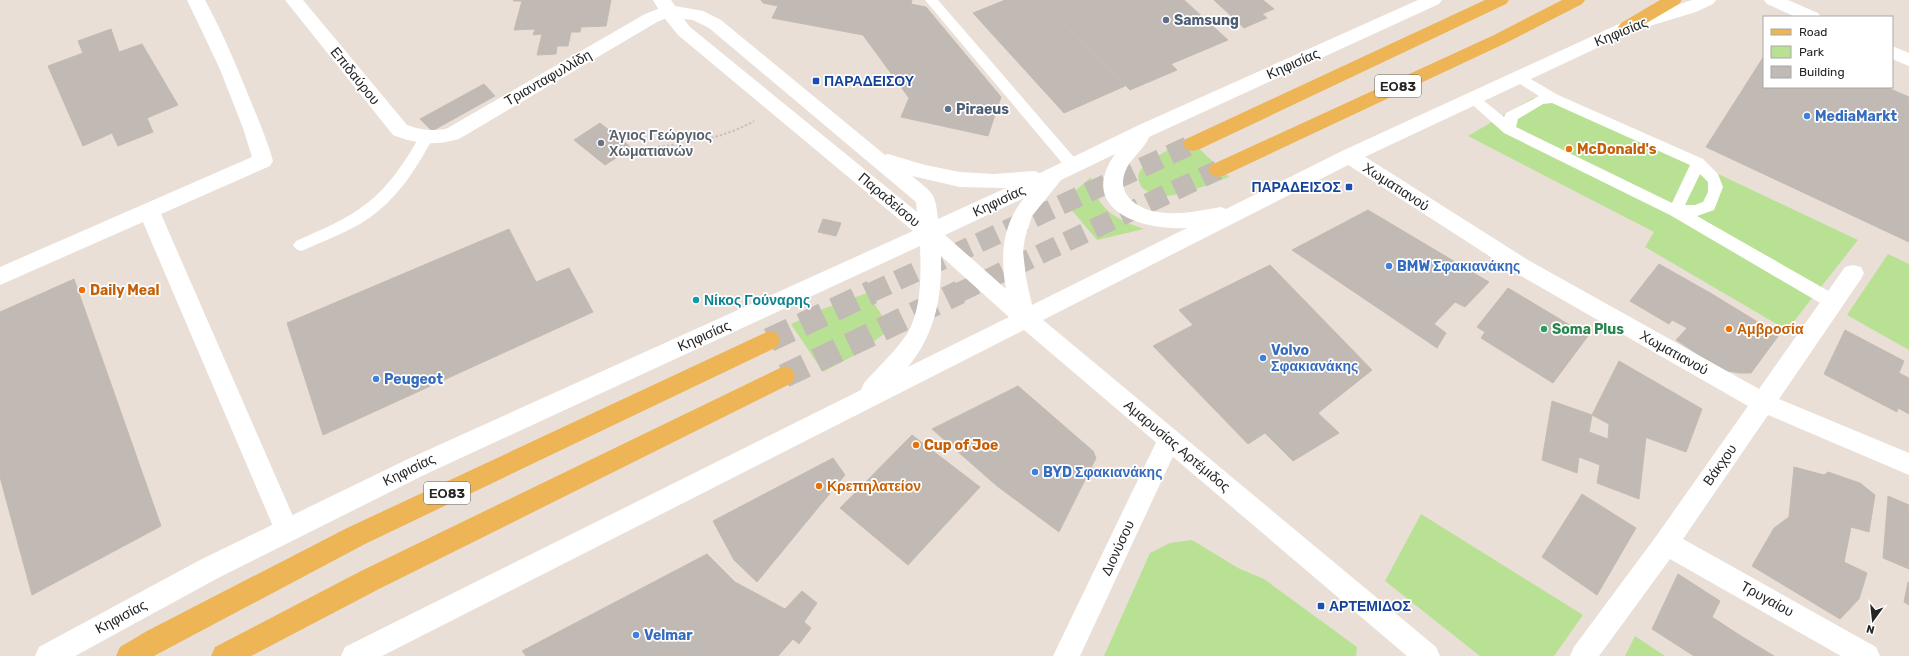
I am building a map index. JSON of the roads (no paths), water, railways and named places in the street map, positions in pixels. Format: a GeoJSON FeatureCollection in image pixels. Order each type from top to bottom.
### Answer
{"type":"FeatureCollection","features":[{"type":"Feature","properties":{"kind":"main road"},"geometry":{"type":"LineString","coordinates":[[0,276],[263,161],[260,146],[234,80],[196,0]]}},
{"type":"Feature","properties":{"kind":"main road","name":"Επιδαύρου"},"geometry":{"type":"LineString","coordinates":[[294,0],[400,130],[412,136],[426,138]]}},
{"type":"Feature","properties":{"kind":"main road","name":"Κηφισίας"},"geometry":{"type":"LineString","coordinates":[[48,656],[209,569],[416,467],[929,233],[1146,130],[1433,0]]}},
{"type":"Feature","properties":{"kind":"main road","name":"Κηφισίας"},"geometry":{"type":"LineString","coordinates":[[1193,144],[1500,0]]}},
{"type":"Feature","properties":{"kind":"main road","name":"ΕΟ83"},"geometry":{"type":"LineString","coordinates":[[1218,170],[1500,39],[1576,0]]}},
{"type":"Feature","properties":{"kind":"main road"},"geometry":{"type":"LineString","coordinates":[[1627,27],[1673,0]]}},
{"type":"Feature","properties":{"kind":"main road","name":"Κηφισίας"},"geometry":{"type":"LineString","coordinates":[[354,656],[1349,156],[1627,27],[1690,8],[1707,0]]}},
{"type":"Feature","properties":{"kind":"main road"},"geometry":{"type":"LineString","coordinates":[[1773,0],[1810,16]]}},
{"type":"Feature","properties":{"kind":"main road","name":"Τριανταφυλλίδη"},"geometry":{"type":"LineString","coordinates":[[426,138],[440,138],[452,134],[651,18],[665,5]]}},
{"type":"Feature","properties":{"kind":"main road","name":"Παραδείσου"},"geometry":{"type":"LineString","coordinates":[[665,5],[684,31],[929,233]]}},
{"type":"Feature","properties":{"kind":"main road","name":"Παραδείσου"},"geometry":{"type":"LineString","coordinates":[[665,5],[697,14],[716,24],[926,199],[929,233]]}},
{"type":"Feature","properties":{"kind":"main road"},"geometry":{"type":"LineString","coordinates":[[1893,52],[1909,60]]}},
{"type":"Feature","properties":{"kind":"main road"},"geometry":{"type":"LineString","coordinates":[[1146,130],[1117,165],[1112,180],[1113,191],[1122,204],[1136,214],[1153,219],[1208,217],[1237,213]]}},
{"type":"Feature","properties":{"kind":"main road","name":"Χωματιανού"},"geometry":{"type":"LineString","coordinates":[[1349,156],[1521,266],[1763,403],[1909,464]]}},
{"type":"Feature","properties":{"kind":"main road"},"geometry":{"type":"LineString","coordinates":[[876,157],[926,174],[953,180],[981,182],[1016,180],[1064,170]]}},
{"type":"Feature","properties":{"kind":"main road"},"geometry":{"type":"LineString","coordinates":[[1025,318],[1015,285],[1012,258],[1017,229],[1024,213],[1064,170]]}},
{"type":"Feature","properties":{"kind":"main road"},"geometry":{"type":"LineString","coordinates":[[149,211],[287,530]]}},
{"type":"Feature","properties":{"kind":"main road"},"geometry":{"type":"LineString","coordinates":[[864,399],[916,338],[924,320],[928,305],[929,233]]}},
{"type":"Feature","properties":{"kind":"main road","name":"Αμαρυσίας Αρτέμιδος"},"geometry":{"type":"LineString","coordinates":[[929,233],[1025,318],[1427,656]]}},
{"type":"Feature","properties":{"kind":"main road","name":"Βάκχου"},"geometry":{"type":"LineString","coordinates":[[1583,656],[1666,543],[1854,273]]}},
{"type":"Feature","properties":{"kind":"main road","name":"ΕΟ83"},"geometry":{"type":"LineString","coordinates":[[129,656],[356,536],[770,340]]}},
{"type":"Feature","properties":{"kind":"main road"},"geometry":{"type":"LineString","coordinates":[[224,656],[370,580],[784,376]]}},
{"type":"Feature","properties":{"kind":"main road","name":"Διονύσου"},"geometry":{"type":"LineString","coordinates":[[1066,656],[1169,439]]}},
{"type":"Feature","properties":{"kind":"main road","name":"Τρυγαίου"},"geometry":{"type":"LineString","coordinates":[[1666,543],[1867,656]]}},
{"type":"Feature","properties":{"kind":"lane"},"geometry":{"type":"LineString","coordinates":[[931,0],[1064,170]]}},
{"type":"Feature","properties":{"kind":"lane"},"geometry":{"type":"LineString","coordinates":[[1520,77],[1553,98],[1698,163],[1715,179],[1717,191],[1709,206],[1696,211],[1675,211]]}},
{"type":"Feature","properties":{"kind":"lane"},"geometry":{"type":"LineString","coordinates":[[1509,129],[1511,116],[1540,100],[1553,98]]}},
{"type":"Feature","properties":{"kind":"lane"},"geometry":{"type":"LineString","coordinates":[[1473,99],[1509,129],[1675,211],[1833,302]]}},
{"type":"Feature","properties":{"kind":"lane"},"geometry":{"type":"LineString","coordinates":[[301,244],[355,219],[371,209],[401,178],[426,138]]}},
{"type":"Feature","properties":{"kind":"lane"},"geometry":{"type":"LineString","coordinates":[[1675,211],[1698,163]]}},
{"type":"Feature","properties":{"kind":"tunnel"},"geometry":{"type":"LineString","coordinates":[[870,293],[1193,144]]}},
{"type":"Feature","properties":{"kind":"tunnel"},"geometry":{"type":"LineString","coordinates":[[958,293],[1218,170]]}},
{"type":"Feature","properties":{"kind":"tunnel"},"geometry":{"type":"LineString","coordinates":[[769,340],[872,292]]}},
{"type":"Feature","properties":{"kind":"tunnel"},"geometry":{"type":"LineString","coordinates":[[784,376],[960,292]]}},
{"type":"Feature","properties":{"kind":"place","name":"Samsung"},"geometry":{"type":"Point","coordinates":[1166,20]}},
{"type":"Feature","properties":{"kind":"place","name":"ΠΑΡΑΔΕΙΣΟΥ"},"geometry":{"type":"Point","coordinates":[816,81]}},
{"type":"Feature","properties":{"kind":"place","name":"Piraeus"},"geometry":{"type":"Point","coordinates":[948,109]}},
{"type":"Feature","properties":{"kind":"place","name":"MediaMarkt"},"geometry":{"type":"Point","coordinates":[1807,116]}},
{"type":"Feature","properties":{"kind":"place","name":"Άγιος Γεώργιος Χωματιανών"},"geometry":{"type":"Point","coordinates":[601,143]}},
{"type":"Feature","properties":{"kind":"place","name":"McDonald's"},"geometry":{"type":"Point","coordinates":[1569,149]}},
{"type":"Feature","properties":{"kind":"place","name":"ΠΑΡΑΔΕΙΣΟΣ"},"geometry":{"type":"Point","coordinates":[1349,187]}},
{"type":"Feature","properties":{"kind":"place","name":"BMW Σφακιανάκης"},"geometry":{"type":"Point","coordinates":[1389,266]}},
{"type":"Feature","properties":{"kind":"place","name":"Daily Meal"},"geometry":{"type":"Point","coordinates":[82,290]}},
{"type":"Feature","properties":{"kind":"place","name":"Νίκος Γούναρης"},"geometry":{"type":"Point","coordinates":[696,300]}},
{"type":"Feature","properties":{"kind":"place","name":"Soma Plus"},"geometry":{"type":"Point","coordinates":[1544,329]}},
{"type":"Feature","properties":{"kind":"place","name":"Αμβροσία"},"geometry":{"type":"Point","coordinates":[1729,329]}},
{"type":"Feature","properties":{"kind":"place","name":"Volvo Σφακιανάκης"},"geometry":{"type":"Point","coordinates":[1263,358]}},
{"type":"Feature","properties":{"kind":"place","name":"Peugeot"},"geometry":{"type":"Point","coordinates":[376,379]}},
{"type":"Feature","properties":{"kind":"place","name":"Cup of Joe"},"geometry":{"type":"Point","coordinates":[916,445]}},
{"type":"Feature","properties":{"kind":"place","name":"BYD Σφακιανάκης"},"geometry":{"type":"Point","coordinates":[1035,472]}},
{"type":"Feature","properties":{"kind":"place","name":"Κρεπηλατείον"},"geometry":{"type":"Point","coordinates":[819,486]}},
{"type":"Feature","properties":{"kind":"place","name":"ΑΡΤΕΜΙΔΟΣ"},"geometry":{"type":"Point","coordinates":[1321,606]}},
{"type":"Feature","properties":{"kind":"place","name":"Velmar"},"geometry":{"type":"Point","coordinates":[636,635]}}]}
